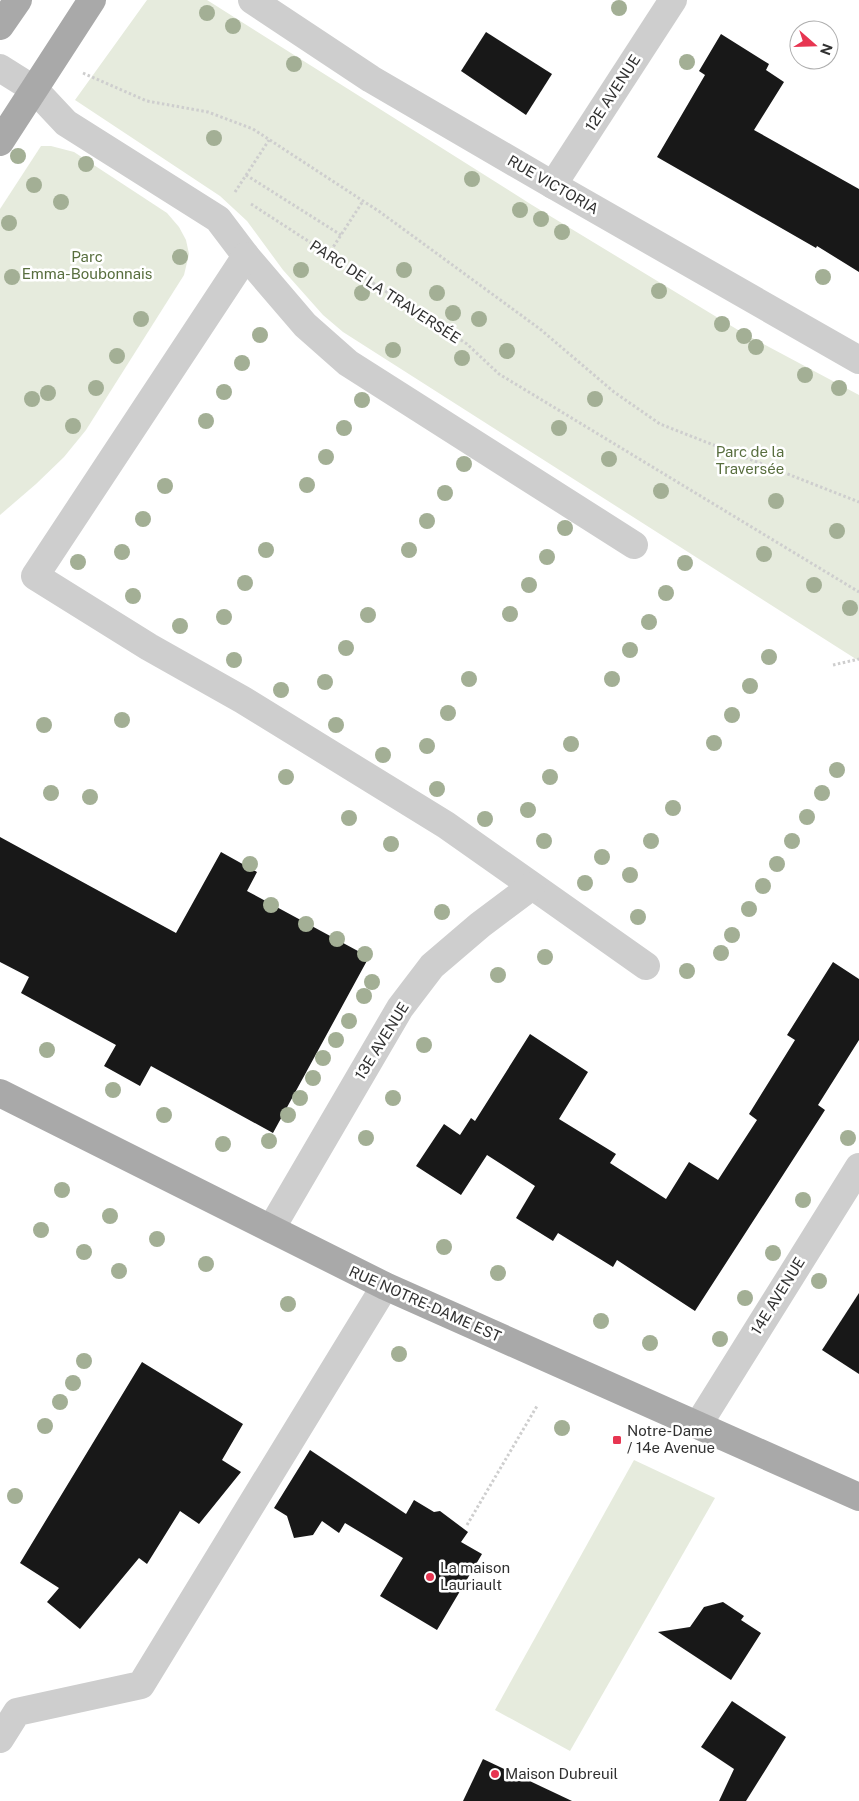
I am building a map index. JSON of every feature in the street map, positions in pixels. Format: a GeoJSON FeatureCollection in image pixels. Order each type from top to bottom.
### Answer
{"type":"FeatureCollection","features":[{"type":"Feature","properties":{"kind":"main road"},"geometry":{"type":"LineString","coordinates":[[0,26],[18,0]]}},
{"type":"Feature","properties":{"kind":"main road"},"geometry":{"type":"LineString","coordinates":[[0,142],[92,0]]}},
{"type":"Feature","properties":{"kind":"main road","name":"RUE NOTRE-DAME EST"},"geometry":{"type":"LineString","coordinates":[[0,1093],[385,1286],[859,1497]]}},
{"type":"Feature","properties":{"kind":"street","name":"RUE VICTORIA"},"geometry":{"type":"LineString","coordinates":[[252,0],[371,79],[553,186],[859,360]]}},
{"type":"Feature","properties":{"kind":"street","name":"12E AVENUE"},"geometry":{"type":"LineString","coordinates":[[553,186],[673,0]]}},
{"type":"Feature","properties":{"kind":"street"},"geometry":{"type":"LineString","coordinates":[[0,68],[35,90],[66,123],[218,219],[246,256],[305,324],[348,363],[634,545]]}},
{"type":"Feature","properties":{"kind":"street"},"geometry":{"type":"LineString","coordinates":[[246,256],[35,576],[149,647],[242,700],[446,825],[646,966]]}},
{"type":"Feature","properties":{"kind":"street","name":"13E AVENUE"},"geometry":{"type":"LineString","coordinates":[[271,1229],[400,1008],[432,966],[480,925],[532,886]]}},
{"type":"Feature","properties":{"kind":"street","name":"14E AVENUE"},"geometry":{"type":"LineString","coordinates":[[698,1425],[859,1167]]}},
{"type":"Feature","properties":{"kind":"street"},"geometry":{"type":"LineString","coordinates":[[0,1739],[17,1712],[141,1685],[385,1286]]}},
{"type":"Feature","properties":{"kind":"path"},"geometry":{"type":"LineString","coordinates":[[78,70],[91,78],[147,101],[208,112],[253,129],[363,201],[540,329],[614,392],[660,424],[859,502]]}},
{"type":"Feature","properties":{"kind":"path"},"geometry":{"type":"LineString","coordinates":[[234,193],[269,140]]}},
{"type":"Feature","properties":{"kind":"path"},"geometry":{"type":"LineString","coordinates":[[246,175],[341,235]]}},
{"type":"Feature","properties":{"kind":"path"},"geometry":{"type":"LineString","coordinates":[[226,188],[242,198]]}},
{"type":"Feature","properties":{"kind":"path"},"geometry":{"type":"LineString","coordinates":[[328,255],[363,201]]}},
{"type":"Feature","properties":{"kind":"path","name":"PARC DE LA TRAVERSÉE"},"geometry":{"type":"LineString","coordinates":[[250,203],[467,344],[500,374],[859,592]]}},
{"type":"Feature","properties":{"kind":"path"},"geometry":{"type":"LineString","coordinates":[[833,665],[859,659]]}},
{"type":"Feature","properties":{"kind":"path"},"geometry":{"type":"LineString","coordinates":[[467,1525],[537,1406]]}},
{"type":"Feature","properties":{"kind":"green space","name":"Parc de la Traversée"},"geometry":{"type":"Polygon","coordinates":[[[147,0],[207,0],[532,205],[743,333],[859,395],[859,661],[343,332],[323,315],[283,270],[247,221],[220,196],[75,100],[147,0]]]}},
{"type":"Feature","properties":{"kind":"green space","name":"Parc Emma-Boubonnais"},"geometry":{"type":"Polygon","coordinates":[[[41,146],[51,146],[74,152],[167,213],[179,227],[186,240],[189,254],[184,275],[86,430],[64,457],[0,515],[0,209],[41,146]]]}},
{"type":"Feature","properties":{"kind":"green space"},"geometry":{"type":"Polygon","coordinates":[[[634,1460],[715,1498],[570,1751],[495,1710],[634,1460]]]}},
{"type":"Feature","properties":{"kind":"building"},"geometry":{"type":"Polygon","coordinates":[[[486,32],[552,74],[526,115],[461,71],[486,32]]]}},
{"type":"Feature","properties":{"kind":"building"},"geometry":{"type":"Polygon","coordinates":[[[721,34],[769,64],[766,70],[784,82],[754,130],[859,189],[859,272],[817,246],[816,248],[657,157],[705,75],[699,71],[721,34]]]}},
{"type":"Feature","properties":{"kind":"building"},"geometry":{"type":"Polygon","coordinates":[[[0,837],[176,933],[221,852],[257,872],[247,891],[369,957],[273,1133],[151,1066],[140,1086],[104,1066],[116,1045],[21,993],[29,977],[0,962],[0,837]]]}},
{"type":"Feature","properties":{"kind":"building"},"geometry":{"type":"Polygon","coordinates":[[[833,962],[859,979],[859,1040],[818,1105],[825,1110],[695,1311],[617,1260],[613,1267],[558,1233],[553,1241],[516,1218],[535,1186],[487,1155],[461,1195],[416,1166],[444,1124],[460,1135],[471,1118],[475,1121],[530,1034],[588,1072],[559,1119],[616,1154],[610,1163],[666,1199],[689,1162],[718,1180],[757,1120],[749,1114],[795,1040],[787,1035],[833,962]]]}},
{"type":"Feature","properties":{"kind":"building"},"geometry":{"type":"Polygon","coordinates":[[[859,1293],[859,1374],[822,1350],[859,1293]]]}},
{"type":"Feature","properties":{"kind":"building"},"geometry":{"type":"Polygon","coordinates":[[[142,1362],[243,1424],[222,1460],[241,1472],[199,1524],[180,1511],[147,1564],[139,1558],[80,1629],[47,1602],[59,1588],[20,1563],[142,1362]]]}},
{"type":"Feature","properties":{"kind":"building"},"geometry":{"type":"Polygon","coordinates":[[[310,1450],[406,1514],[414,1500],[434,1512],[440,1511],[468,1532],[461,1542],[482,1554],[437,1630],[380,1596],[403,1558],[345,1523],[339,1533],[322,1521],[313,1535],[294,1538],[287,1516],[274,1508],[310,1450]]]}},
{"type":"Feature","properties":{"kind":"building"},"geometry":{"type":"Polygon","coordinates":[[[723,1602],[744,1616],[741,1620],[761,1633],[731,1680],[658,1632],[690,1627],[704,1607],[723,1602]]]}},
{"type":"Feature","properties":{"kind":"building"},"geometry":{"type":"Polygon","coordinates":[[[732,1701],[786,1737],[746,1801],[719,1801],[734,1769],[701,1747],[732,1701]]]}},
{"type":"Feature","properties":{"kind":"building","name":"Maison Dubreuil"},"geometry":{"type":"Polygon","coordinates":[[[483,1759],[572,1801],[463,1801],[483,1759]]]}},
{"type":"Feature","properties":{"kind":"place","name":"Notre-Dame / 14e Avenue"},"geometry":{"type":"Point","coordinates":[617,1440]}},
{"type":"Feature","properties":{"kind":"place","name":"La maison Lauriault"},"geometry":{"type":"Point","coordinates":[430,1577]}},
{"type":"Feature","properties":{"kind":"place","name":"Maison Dubreuil"},"geometry":{"type":"Point","coordinates":[495,1774]}}]}
